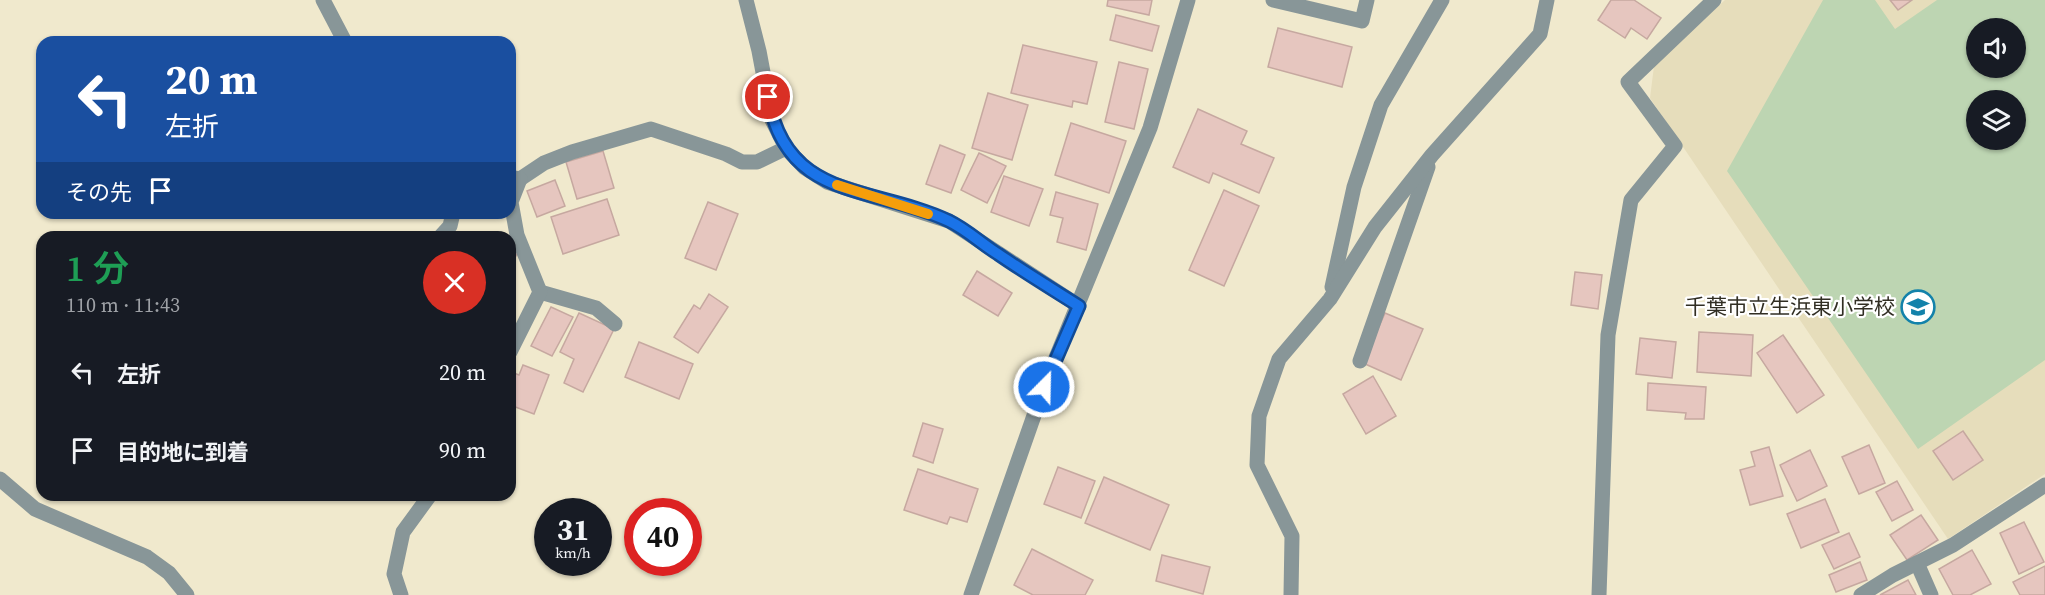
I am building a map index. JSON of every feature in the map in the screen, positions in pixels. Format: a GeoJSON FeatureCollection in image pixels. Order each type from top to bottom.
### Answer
{"type":"FeatureCollection","features":[{"type":"Feature","properties":{"kind":"street"},"geometry":{"type":"LineString","coordinates":[[323,0],[341,36]]}},
{"type":"Feature","properties":{"kind":"street"},"geometry":{"type":"LineString","coordinates":[[746,0],[759,51],[772,120],[786,148],[805,168],[827,182],[950,221],[1079,306]]}},
{"type":"Feature","properties":{"kind":"street"},"geometry":{"type":"LineString","coordinates":[[971,595],[1044,387],[1150,128],[1188,0]]}},
{"type":"Feature","properties":{"kind":"street"},"geometry":{"type":"LineString","coordinates":[[1273,0],[1362,21],[1367,0]]}},
{"type":"Feature","properties":{"kind":"street"},"geometry":{"type":"LineString","coordinates":[[1330,299],[1354,187],[1381,105],[1442,0]]}},
{"type":"Feature","properties":{"kind":"street"},"geometry":{"type":"LineString","coordinates":[[1291,595],[1292,536],[1257,465],[1259,416],[1280,359],[1330,299],[1375,226],[1432,155],[1540,34],[1547,0]]}},
{"type":"Feature","properties":{"kind":"street"},"geometry":{"type":"LineString","coordinates":[[1599,595],[1608,335],[1631,200],[1675,147],[1628,82],[1714,0]]}},
{"type":"Feature","properties":{"kind":"street"},"geometry":{"type":"LineString","coordinates":[[516,177],[572,152],[651,129],[726,154],[742,162],[757,162],[786,148]]}},
{"type":"Feature","properties":{"kind":"street"},"geometry":{"type":"LineString","coordinates":[[1360,361],[1432,155]]}},
{"type":"Feature","properties":{"kind":"street"},"geometry":{"type":"LineString","coordinates":[[514,219],[517,235],[540,292],[516,340]]}},
{"type":"Feature","properties":{"kind":"street"},"geometry":{"type":"LineString","coordinates":[[540,292],[596,308],[615,324]]}},
{"type":"Feature","properties":{"kind":"street"},"geometry":{"type":"LineString","coordinates":[[0,479],[35,509],[147,557],[169,573],[187,595]]}},
{"type":"Feature","properties":{"kind":"street"},"geometry":{"type":"LineString","coordinates":[[1861,595],[1953,545],[2045,485]]}},
{"type":"Feature","properties":{"kind":"street"},"geometry":{"type":"LineString","coordinates":[[401,595],[394,574],[403,532],[426,501]]}},
{"type":"Feature","properties":{"kind":"street"},"geometry":{"type":"LineString","coordinates":[[1917,563],[1930,595]]}},
{"type":"Feature","properties":{"kind":"shaded area","name":"千葉市立生浜東小学校"},"geometry":{"type":"Polygon","coordinates":[[[1725,0],[2045,0],[2045,474],[1948,539],[1650,98],[1654,66],[1725,0]]]}},
{"type":"Feature","properties":{"kind":"green space","name":"千葉市立生浜東小学校"},"geometry":{"type":"Polygon","coordinates":[[[1823,0],[1875,0],[1895,29],[1937,0],[2045,0],[2045,360],[1918,449],[1727,171],[1823,0]]]}},
{"type":"Feature","properties":{"kind":"building"},"geometry":{"type":"Polygon","coordinates":[[[1108,0],[1152,0],[1149,15],[1107,6],[1108,0]]]}},
{"type":"Feature","properties":{"kind":"building"},"geometry":{"type":"Polygon","coordinates":[[[1611,0],[1634,0],[1661,18],[1647,39],[1631,28],[1625,38],[1598,20],[1611,0]]]}},
{"type":"Feature","properties":{"kind":"building"},"geometry":{"type":"Polygon","coordinates":[[[1890,0],[1912,0],[1898,10],[1890,0]]]}},
{"type":"Feature","properties":{"kind":"building"},"geometry":{"type":"Polygon","coordinates":[[[1116,15],[1159,26],[1152,51],[1110,40],[1116,15]]]}},
{"type":"Feature","properties":{"kind":"building"},"geometry":{"type":"Polygon","coordinates":[[[1278,28],[1352,47],[1342,87],[1268,67],[1278,28]]]}},
{"type":"Feature","properties":{"kind":"building"},"geometry":{"type":"Polygon","coordinates":[[[1023,45],[1097,62],[1087,104],[1073,101],[1072,107],[1011,93],[1023,45]]]}},
{"type":"Feature","properties":{"kind":"building"},"geometry":{"type":"Polygon","coordinates":[[[1119,62],[1148,69],[1134,129],[1105,122],[1119,62]]]}},
{"type":"Feature","properties":{"kind":"building"},"geometry":{"type":"Polygon","coordinates":[[[988,93],[1028,105],[1012,160],[972,148],[988,93]]]}},
{"type":"Feature","properties":{"kind":"building"},"geometry":{"type":"Polygon","coordinates":[[[1198,109],[1247,131],[1241,144],[1274,158],[1259,193],[1213,173],[1209,183],[1173,167],[1198,109]]]}},
{"type":"Feature","properties":{"kind":"building"},"geometry":{"type":"Polygon","coordinates":[[[1071,123],[1126,141],[1109,193],[1055,175],[1071,123]]]}},
{"type":"Feature","properties":{"kind":"building"},"geometry":{"type":"Polygon","coordinates":[[[940,145],[965,155],[951,193],[926,184],[940,145]]]}},
{"type":"Feature","properties":{"kind":"building"},"geometry":{"type":"Polygon","coordinates":[[[603,151],[614,188],[577,199],[566,162],[603,151]]]}},
{"type":"Feature","properties":{"kind":"building"},"geometry":{"type":"Polygon","coordinates":[[[979,153],[1006,166],[987,203],[961,190],[979,153]]]}},
{"type":"Feature","properties":{"kind":"building"},"geometry":{"type":"Polygon","coordinates":[[[1004,176],[1043,189],[1029,226],[991,212],[1004,176]]]}},
{"type":"Feature","properties":{"kind":"building"},"geometry":{"type":"Polygon","coordinates":[[[555,180],[565,206],[537,217],[527,191],[555,180]]]}},
{"type":"Feature","properties":{"kind":"building"},"geometry":{"type":"Polygon","coordinates":[[[1224,190],[1259,206],[1224,286],[1189,270],[1224,190]]]}},
{"type":"Feature","properties":{"kind":"building"},"geometry":{"type":"Polygon","coordinates":[[[1056,192],[1098,204],[1086,250],[1057,242],[1063,218],[1050,215],[1056,192]]]}},
{"type":"Feature","properties":{"kind":"building"},"geometry":{"type":"Polygon","coordinates":[[[607,199],[619,235],[563,254],[551,217],[607,199]]]}},
{"type":"Feature","properties":{"kind":"building"},"geometry":{"type":"Polygon","coordinates":[[[708,202],[738,214],[716,270],[685,258],[708,202]]]}},
{"type":"Feature","properties":{"kind":"building"},"geometry":{"type":"Polygon","coordinates":[[[977,271],[1012,293],[998,316],[963,295],[977,271]]]}},
{"type":"Feature","properties":{"kind":"building"},"geometry":{"type":"Polygon","coordinates":[[[1575,272],[1602,275],[1598,309],[1571,305],[1575,272]]]}},
{"type":"Feature","properties":{"kind":"building"},"geometry":{"type":"Polygon","coordinates":[[[709,294],[728,307],[698,353],[674,337],[694,305],[700,309],[709,294]]]}},
{"type":"Feature","properties":{"kind":"building"},"geometry":{"type":"Polygon","coordinates":[[[551,307],[573,317],[552,356],[531,346],[551,307]]]}},
{"type":"Feature","properties":{"kind":"building"},"geometry":{"type":"Polygon","coordinates":[[[579,313],[614,329],[583,392],[564,383],[574,359],[560,352],[579,313]]]}},
{"type":"Feature","properties":{"kind":"building"},"geometry":{"type":"Polygon","coordinates":[[[1385,313],[1423,329],[1401,380],[1363,363],[1385,313]]]}},
{"type":"Feature","properties":{"kind":"building"},"geometry":{"type":"Polygon","coordinates":[[[1699,332],[1753,335],[1751,376],[1697,372],[1699,332]]]}},
{"type":"Feature","properties":{"kind":"building"},"geometry":{"type":"Polygon","coordinates":[[[1783,335],[1824,395],[1797,413],[1757,353],[1783,335]]]}},
{"type":"Feature","properties":{"kind":"building"},"geometry":{"type":"Polygon","coordinates":[[[1640,338],[1676,342],[1672,378],[1636,374],[1640,338]]]}},
{"type":"Feature","properties":{"kind":"building"},"geometry":{"type":"Polygon","coordinates":[[[639,342],[693,364],[679,399],[625,377],[639,342]]]}},
{"type":"Feature","properties":{"kind":"building"},"geometry":{"type":"Polygon","coordinates":[[[523,365],[549,375],[534,414],[516,407],[516,374],[519,375],[523,365]]]}},
{"type":"Feature","properties":{"kind":"building"},"geometry":{"type":"Polygon","coordinates":[[[1373,376],[1396,416],[1366,434],[1343,394],[1373,376]]]}},
{"type":"Feature","properties":{"kind":"building"},"geometry":{"type":"Polygon","coordinates":[[[1648,383],[1706,387],[1704,419],[1685,419],[1686,413],[1647,410],[1648,383]]]}},
{"type":"Feature","properties":{"kind":"building"},"geometry":{"type":"Polygon","coordinates":[[[923,423],[943,429],[933,463],[913,456],[923,423]]]}},
{"type":"Feature","properties":{"kind":"building"},"geometry":{"type":"Polygon","coordinates":[[[1963,431],[1983,460],[1953,480],[1933,451],[1963,431]]]}},
{"type":"Feature","properties":{"kind":"building"},"geometry":{"type":"Polygon","coordinates":[[[1869,445],[1885,483],[1859,494],[1842,457],[1869,445]]]}},
{"type":"Feature","properties":{"kind":"building"},"geometry":{"type":"Polygon","coordinates":[[[1769,447],[1783,496],[1750,505],[1740,470],[1755,466],[1751,452],[1769,447]]]}},
{"type":"Feature","properties":{"kind":"building"},"geometry":{"type":"Polygon","coordinates":[[[1810,450],[1827,486],[1797,501],[1780,465],[1810,450]]]}},
{"type":"Feature","properties":{"kind":"building"},"geometry":{"type":"Polygon","coordinates":[[[1058,467],[1095,481],[1081,518],[1044,504],[1058,467]]]}},
{"type":"Feature","properties":{"kind":"building"},"geometry":{"type":"Polygon","coordinates":[[[918,469],[978,489],[967,522],[950,517],[947,524],[904,510],[918,469]]]}},
{"type":"Feature","properties":{"kind":"building"},"geometry":{"type":"Polygon","coordinates":[[[1104,477],[1169,505],[1150,550],[1085,523],[1104,477]]]}},
{"type":"Feature","properties":{"kind":"building"},"geometry":{"type":"Polygon","coordinates":[[[1897,481],[1913,510],[1892,521],[1876,492],[1897,481]]]}},
{"type":"Feature","properties":{"kind":"building"},"geometry":{"type":"Polygon","coordinates":[[[1825,499],[1839,532],[1801,548],[1787,514],[1825,499]]]}},
{"type":"Feature","properties":{"kind":"building"},"geometry":{"type":"Polygon","coordinates":[[[1921,515],[1938,540],[1907,560],[1890,535],[1921,515]]]}},
{"type":"Feature","properties":{"kind":"building"},"geometry":{"type":"Polygon","coordinates":[[[2024,522],[2044,562],[2019,574],[2000,533],[2024,522]]]}},
{"type":"Feature","properties":{"kind":"building"},"geometry":{"type":"Polygon","coordinates":[[[1849,533],[1860,557],[1834,569],[1822,545],[1849,533]]]}},
{"type":"Feature","properties":{"kind":"building"},"geometry":{"type":"Polygon","coordinates":[[[1032,549],[1093,580],[1085,595],[1033,595],[1014,585],[1032,549]]]}},
{"type":"Feature","properties":{"kind":"building"},"geometry":{"type":"Polygon","coordinates":[[[1972,550],[1991,584],[1970,595],[1953,595],[1939,569],[1972,550]]]}},
{"type":"Feature","properties":{"kind":"building"},"geometry":{"type":"Polygon","coordinates":[[[1162,555],[1210,567],[1203,594],[1156,581],[1162,555]]]}},
{"type":"Feature","properties":{"kind":"building"},"geometry":{"type":"Polygon","coordinates":[[[1860,562],[1867,580],[1836,592],[1829,575],[1860,562]]]}},
{"type":"Feature","properties":{"kind":"building"},"geometry":{"type":"Polygon","coordinates":[[[2045,566],[2045,595],[2020,595],[2013,582],[2045,566]]]}},
{"type":"Feature","properties":{"kind":"building"},"geometry":{"type":"Polygon","coordinates":[[[1908,580],[1916,595],[1880,595],[1908,580]]]}},
{"type":"Feature","properties":{"kind":"slow traffic"},"geometry":{"type":"LineString","coordinates":[[837,185],[928,214]]}},
{"type":"Feature","properties":{"kind":"place","name":"千葉市立生浜東小学校"},"geometry":{"type":"Point","coordinates":[1918,307]}},
{"type":"Feature","properties":{"kind":"route"},"geometry":{"type":"LineString","coordinates":[[768,97],[772,120],[786,148],[805,168],[827,182],[950,221],[1024,272],[1079,306],[1044,387]]}}]}
